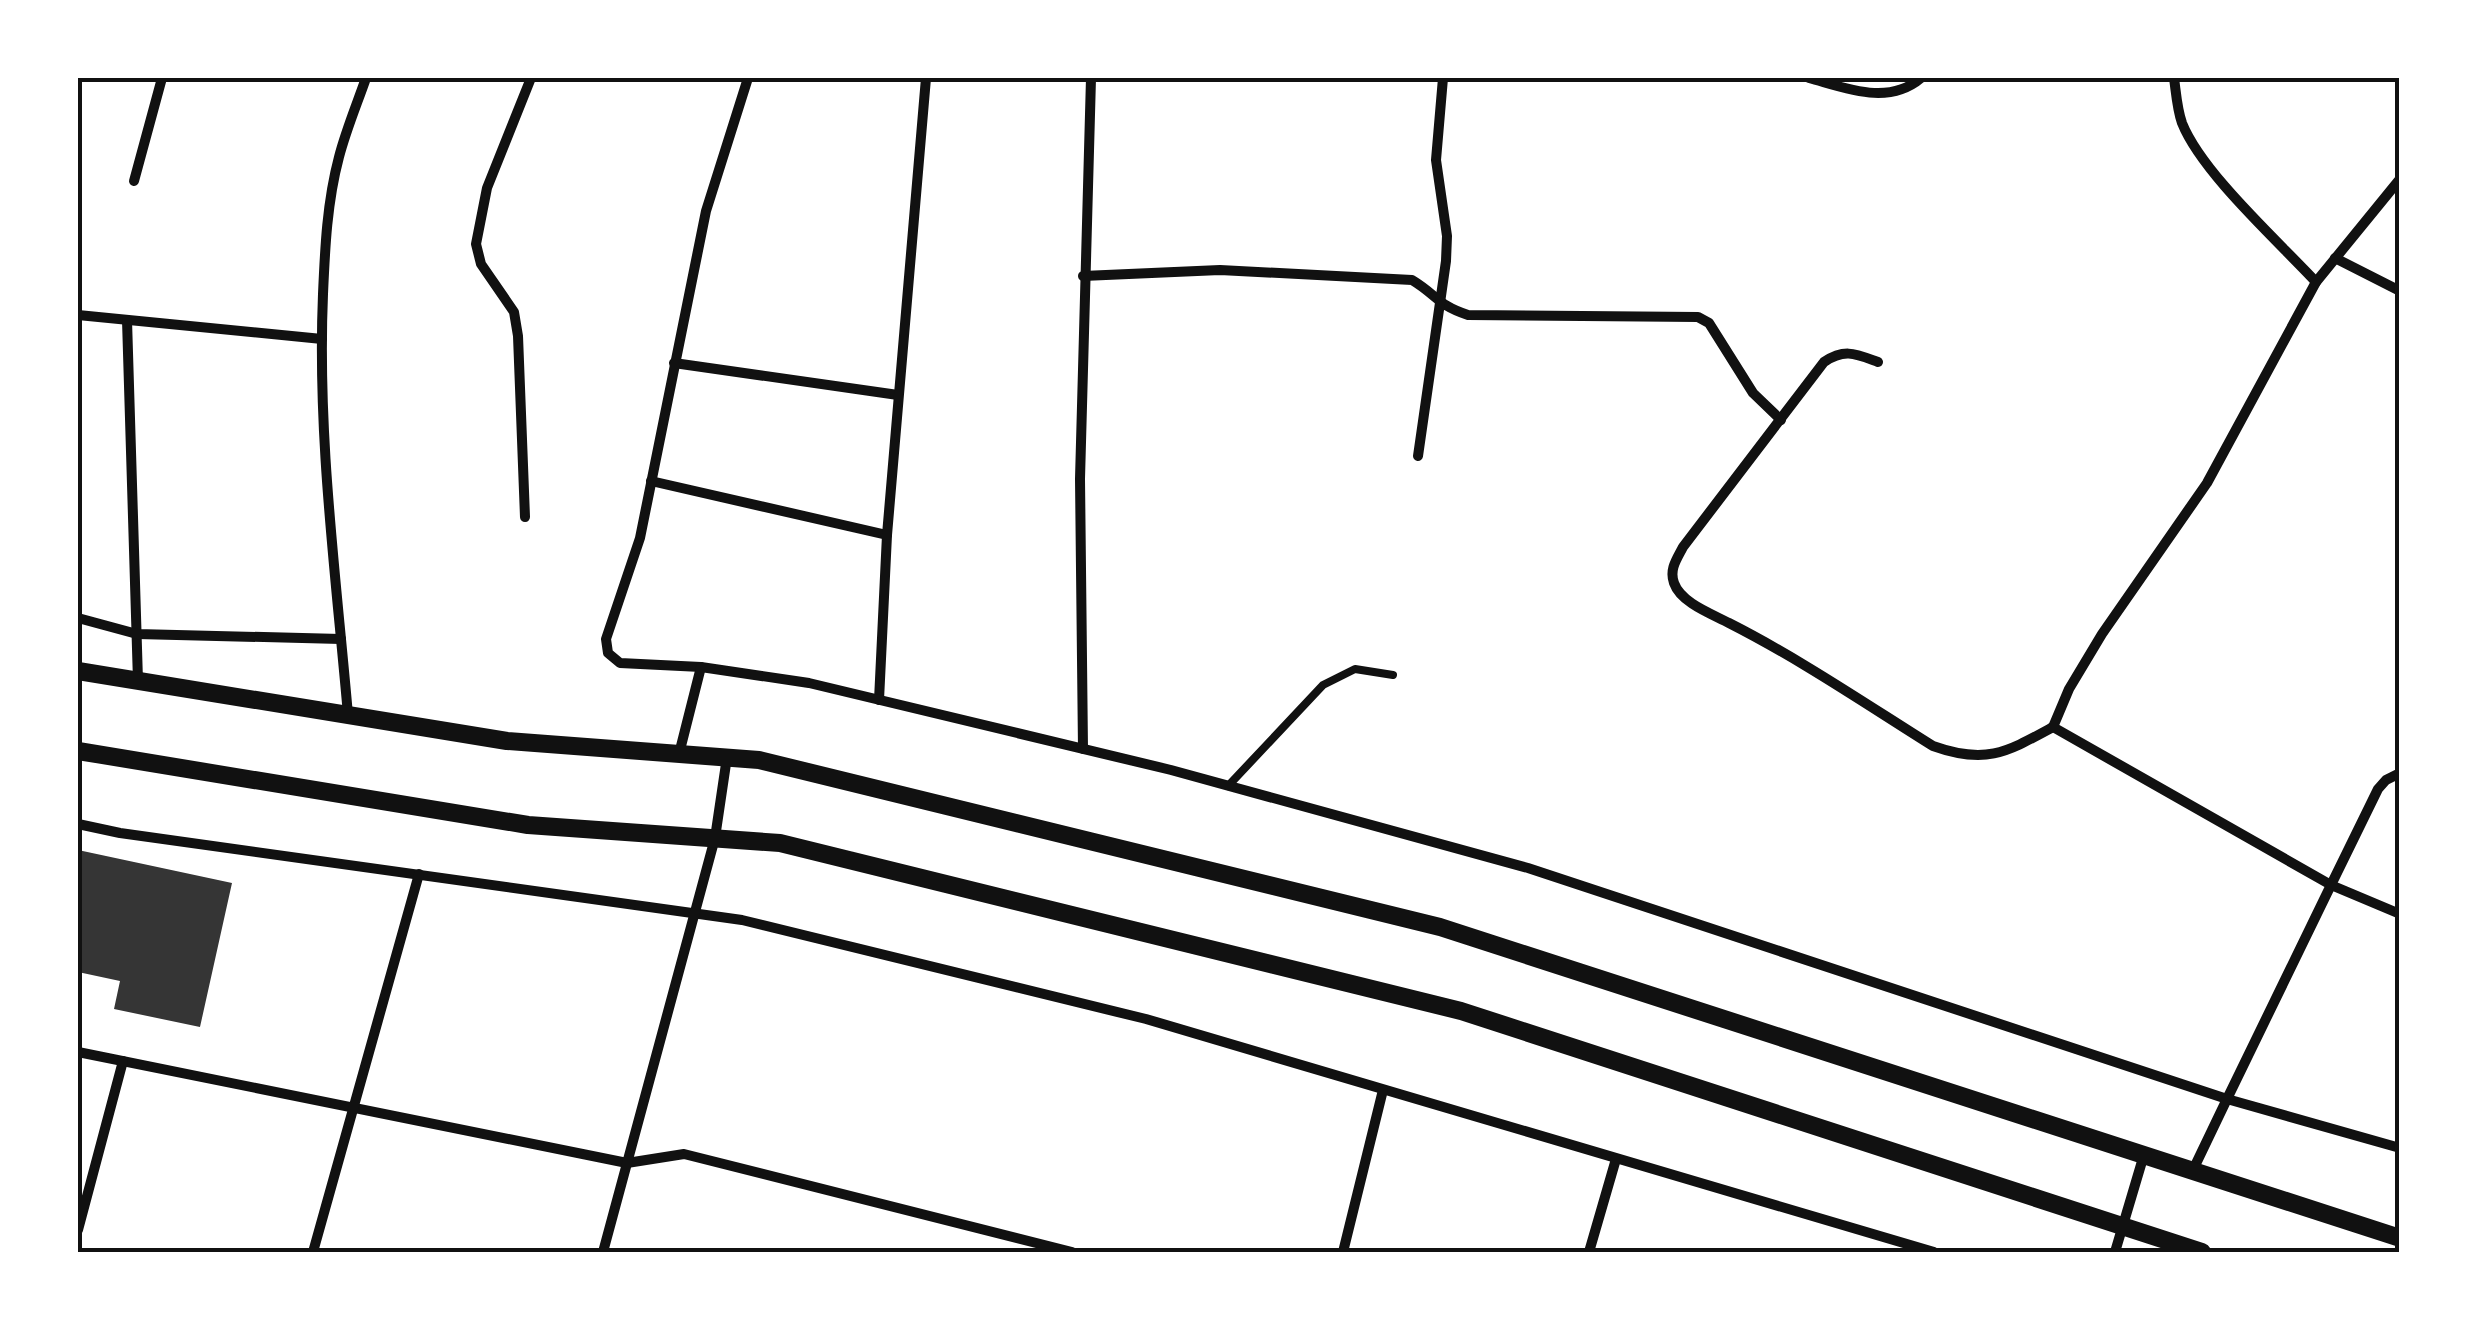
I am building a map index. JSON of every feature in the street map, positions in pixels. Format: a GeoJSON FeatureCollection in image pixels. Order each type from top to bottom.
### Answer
{"type":"FeatureCollection","features":[{"type":"Feature","properties":{"kind":"street"},"geometry":{"type":"LineString","coordinates":[[134,180],[162,78]]}},
{"type":"Feature","properties":{"kind":"street"},"geometry":{"type":"LineString","coordinates":[[348,714],[328,503],[322,339],[330,205],[339,156],[366,78]]}},
{"type":"Feature","properties":{"kind":"street"},"geometry":{"type":"LineString","coordinates":[[525,516],[514,312],[480,264],[476,244],[488,188],[531,78]]}},
{"type":"Feature","properties":{"kind":"street"},"geometry":{"type":"LineString","coordinates":[[748,78],[706,211],[640,538],[606,648],[612,660],[809,683],[1228,786],[1528,868],[2226,1099],[2400,1148]]}},
{"type":"Feature","properties":{"kind":"street"},"geometry":{"type":"LineString","coordinates":[[879,700],[886,534],[926,78]]}},
{"type":"Feature","properties":{"kind":"street"},"geometry":{"type":"LineString","coordinates":[[1083,749],[1080,480],[1091,78]]}},
{"type":"Feature","properties":{"kind":"street"},"geometry":{"type":"LineString","coordinates":[[1418,456],[1447,236],[1436,160],[1443,78]]}},
{"type":"Feature","properties":{"kind":"street"},"geometry":{"type":"LineString","coordinates":[[1809,78],[1858,92],[1883,94],[1899,92],[1921,78]]}},
{"type":"Feature","properties":{"kind":"street"},"geometry":{"type":"LineString","coordinates":[[2174,78],[2180,118],[2191,142],[2316,282]]}},
{"type":"Feature","properties":{"kind":"street"},"geometry":{"type":"LineString","coordinates":[[1878,362],[1849,351],[1824,362],[1683,547],[1672,568],[1674,584],[1683,596],[1761,639],[1934,746],[1961,756],[2002,754],[2053,728],[2069,690],[2102,634],[2207,483],[2316,282],[2400,178]]}},
{"type":"Feature","properties":{"kind":"street"},"geometry":{"type":"LineString","coordinates":[[2335,258],[2400,291]]}},
{"type":"Feature","properties":{"kind":"street"},"geometry":{"type":"LineString","coordinates":[[1083,276],[1220,270],[1412,280],[1440,304],[1468,315],[1698,316],[1709,323],[1752,392],[1781,420]]}},
{"type":"Feature","properties":{"kind":"street"},"geometry":{"type":"LineString","coordinates":[[78,315],[322,339]]}},
{"type":"Feature","properties":{"kind":"street"},"geometry":{"type":"LineString","coordinates":[[126,320],[138,681]]}},
{"type":"Feature","properties":{"kind":"street"},"geometry":{"type":"LineString","coordinates":[[674,362],[898,395]]}},
{"type":"Feature","properties":{"kind":"street"},"geometry":{"type":"LineString","coordinates":[[651,481],[886,534]]}},
{"type":"Feature","properties":{"kind":"street"},"geometry":{"type":"LineString","coordinates":[[78,618],[137,634],[341,639]]}},
{"type":"Feature","properties":{"kind":"street"},"geometry":{"type":"LineString","coordinates":[[678,754],[701,668]]}},
{"type":"Feature","properties":{"kind":"street"},"geometry":{"type":"LineString","coordinates":[[78,671],[508,741],[759,760],[1440,928],[2400,1238]]}},
{"type":"Feature","properties":{"kind":"street"},"geometry":{"type":"LineString","coordinates":[[2053,728],[2332,885],[2400,914]]}},
{"type":"Feature","properties":{"kind":"street"},"geometry":{"type":"LineString","coordinates":[[78,751],[528,825],[780,843],[1461,1010],[2202,1252]]}},
{"type":"Feature","properties":{"kind":"street"},"geometry":{"type":"LineString","coordinates":[[603,1252],[715,838],[727,758]]}},
{"type":"Feature","properties":{"kind":"street"},"geometry":{"type":"LineString","coordinates":[[2192,1172],[2378,789],[2400,774]]}},
{"type":"Feature","properties":{"kind":"street"},"geometry":{"type":"LineString","coordinates":[[78,824],[138,836],[742,920],[1146,1019],[1934,1252]]}},
{"type":"Feature","properties":{"kind":"street"},"geometry":{"type":"LineString","coordinates":[[313,1252],[418,874]]}},
{"type":"Feature","properties":{"kind":"street"},"geometry":{"type":"LineString","coordinates":[[78,1052],[627,1163],[684,1154],[1072,1252]]}},
{"type":"Feature","properties":{"kind":"street"},"geometry":{"type":"LineString","coordinates":[[78,1230],[123,1061]]}},
{"type":"Feature","properties":{"kind":"street"},"geometry":{"type":"LineString","coordinates":[[1343,1252],[1383,1090]]}},
{"type":"Feature","properties":{"kind":"street"},"geometry":{"type":"LineString","coordinates":[[2115,1252],[2143,1158]]}},
{"type":"Feature","properties":{"kind":"street"},"geometry":{"type":"LineString","coordinates":[[1589,1252],[1616,1160]]}},
{"type":"Feature","properties":{"kind":"lane"},"geometry":{"type":"LineString","coordinates":[[1228,786],[1323,685],[1355,669],[1393,674]]}},
{"type":"Feature","properties":{"kind":"building"},"geometry":{"type":"Polygon","coordinates":[[[78,850],[232,883],[200,1027],[114,1009],[120,981],[78,972],[78,850]]]}}]}
